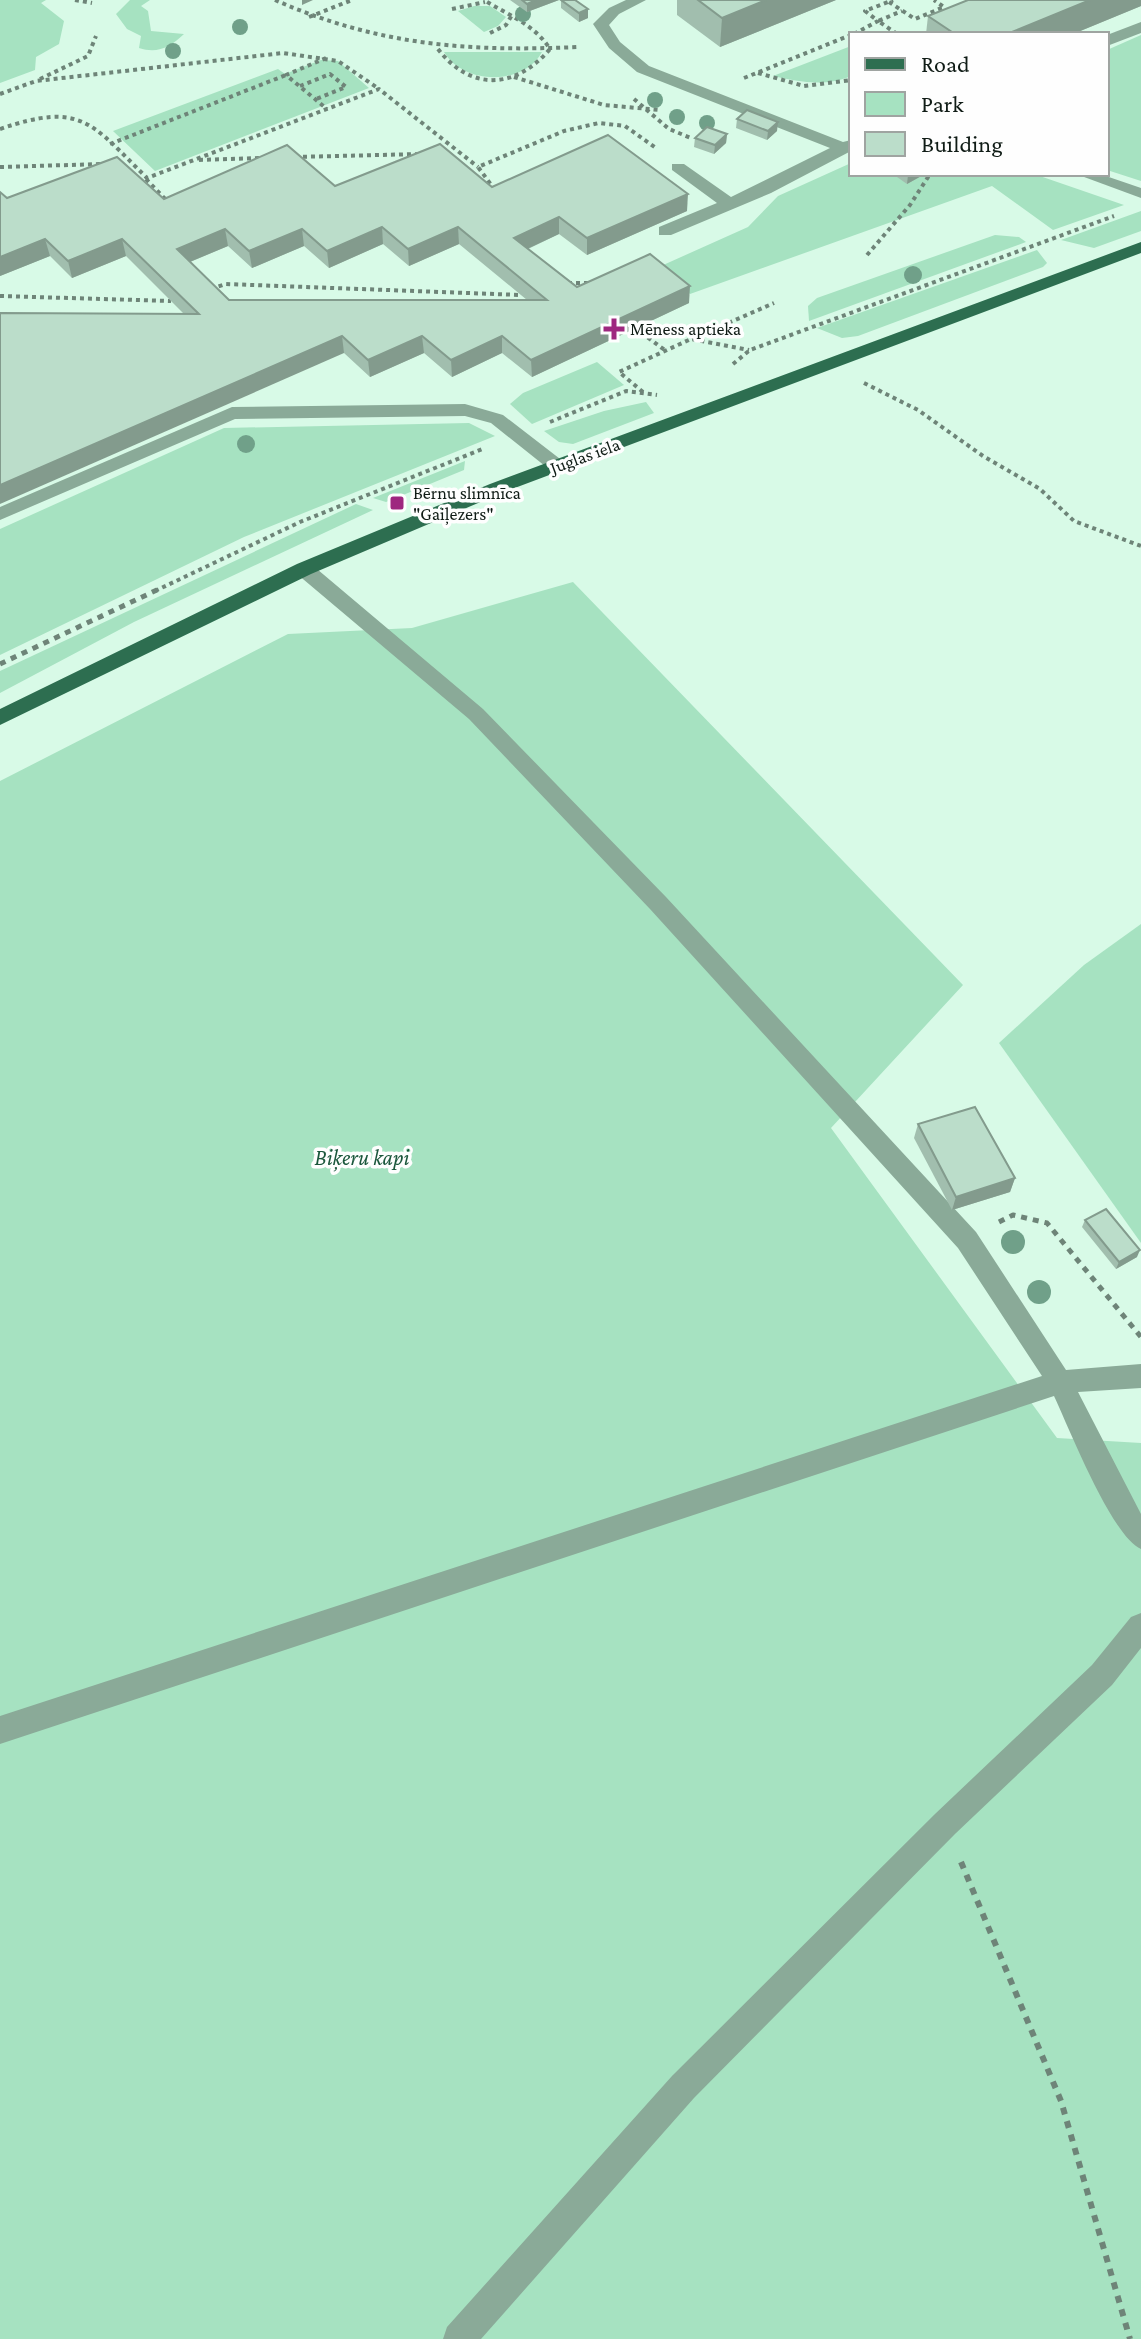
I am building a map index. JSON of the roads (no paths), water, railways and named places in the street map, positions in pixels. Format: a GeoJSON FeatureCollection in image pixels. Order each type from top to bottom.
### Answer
{"type":"FeatureCollection","features":[{"type":"Feature","properties":{"kind":"main road","name":"Juglas iela"},"geometry":{"type":"LineString","coordinates":[[0,718],[304,569],[557,466],[1141,247]]}},
{"type":"Feature","properties":{"kind":"street"},"geometry":{"type":"LineString","coordinates":[[627,2],[601,24],[614,45],[643,69],[847,147]]}},
{"type":"Feature","properties":{"kind":"street"},"geometry":{"type":"LineString","coordinates":[[1109,40],[1141,27]]}},
{"type":"Feature","properties":{"kind":"street"},"geometry":{"type":"LineString","coordinates":[[665,231],[847,147]]}},
{"type":"Feature","properties":{"kind":"street"},"geometry":{"type":"LineString","coordinates":[[678,167],[729,204]]}},
{"type":"Feature","properties":{"kind":"street"},"geometry":{"type":"LineString","coordinates":[[1090,176],[1141,193]]}},
{"type":"Feature","properties":{"kind":"street"},"geometry":{"type":"LineString","coordinates":[[0,514],[232,413],[465,410],[497,419],[557,466]]}},
{"type":"Feature","properties":{"kind":"street"},"geometry":{"type":"LineString","coordinates":[[304,569],[476,714],[658,903],[967,1240],[1060,1382],[1121,1508],[1141,1536]]}},
{"type":"Feature","properties":{"kind":"street"},"geometry":{"type":"LineString","coordinates":[[0,1730],[1060,1382],[1135,1381]]}},
{"type":"Feature","properties":{"kind":"street"},"geometry":{"type":"LineString","coordinates":[[459,2339],[683,2087],[945,1824],[1102,1675],[1141,1626]]}},
{"type":"Feature","properties":{"kind":"place","name":"Mēness aptieka"},"geometry":{"type":"Point","coordinates":[614,329]}},
{"type":"Feature","properties":{"kind":"place","name":"Bērnu slimnīca \"Gaiļezers\""},"geometry":{"type":"Point","coordinates":[397,503]}},
{"type":"Feature","properties":{"kind":"park label","name":"Biķeru kapi"},"geometry":{"type":"Point","coordinates":[362,1157]}}]}
